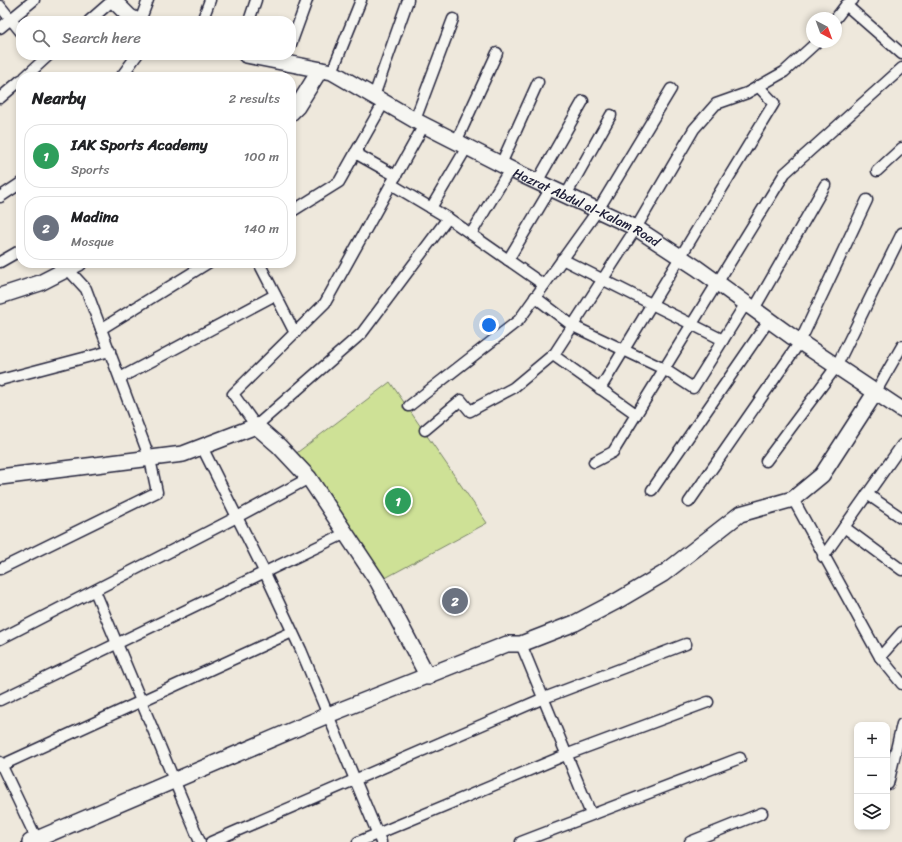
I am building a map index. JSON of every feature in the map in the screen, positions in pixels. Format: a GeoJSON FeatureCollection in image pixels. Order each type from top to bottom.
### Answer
{"type":"FeatureCollection","features":[{"type":"Feature","properties":{"kind":"street"},"geometry":{"type":"LineString","coordinates":[[0,28],[34,0]]}},
{"type":"Feature","properties":{"kind":"street"},"geometry":{"type":"LineString","coordinates":[[95,16],[113,0],[129,16]]}},
{"type":"Feature","properties":{"kind":"street"},"geometry":{"type":"LineString","coordinates":[[141,16],[148,0]]}},
{"type":"Feature","properties":{"kind":"street"},"geometry":{"type":"LineString","coordinates":[[204,16],[210,0]]}},
{"type":"Feature","properties":{"kind":"street"},"geometry":{"type":"LineString","coordinates":[[251,16],[256,0]]}},
{"type":"Feature","properties":{"kind":"street"},"geometry":{"type":"LineString","coordinates":[[296,30],[307,0]]}},
{"type":"Feature","properties":{"kind":"street"},"geometry":{"type":"LineString","coordinates":[[296,108],[326,71],[361,0]]}},
{"type":"Feature","properties":{"kind":"street"},"geometry":{"type":"LineString","coordinates":[[296,209],[339,182],[356,153],[379,99],[408,0]]}},
{"type":"Feature","properties":{"kind":"street"},"geometry":{"type":"LineString","coordinates":[[841,12],[850,2],[902,54]]}},
{"type":"Feature","properties":{"kind":"street"},"geometry":{"type":"LineString","coordinates":[[0,6],[16,26]]}},
{"type":"Feature","properties":{"kind":"street"},"geometry":{"type":"LineString","coordinates":[[428,676],[378,582],[309,478],[279,446],[256,426],[233,394],[325,303],[394,180],[419,123],[452,19]]}},
{"type":"Feature","properties":{"kind":"street"},"geometry":{"type":"LineString","coordinates":[[425,430],[461,400],[470,411],[513,388],[552,355],[573,326],[636,228],[694,129],[716,104],[747,93],[784,72],[810,48]]}},
{"type":"Feature","properties":{"kind":"street"},"geometry":{"type":"LineString","coordinates":[[431,208],[462,144],[497,53]]}},
{"type":"Feature","properties":{"kind":"street"},"geometry":{"type":"LineString","coordinates":[[29,72],[42,60]]}},
{"type":"Feature","properties":{"kind":"street"},"geometry":{"type":"LineString","coordinates":[[125,72],[133,60]]}},
{"type":"Feature","properties":{"kind":"street","name":"Hazrat Abdul al-Kalam Road"},"geometry":{"type":"LineString","coordinates":[[289,60],[326,71],[379,99],[419,123],[537,182],[636,228],[680,256],[875,394],[902,410]]}},
{"type":"Feature","properties":{"kind":"street"},"geometry":{"type":"LineString","coordinates":[[594,462],[613,452],[785,173],[902,68]]}},
{"type":"Feature","properties":{"kind":"street"},"geometry":{"type":"LineString","coordinates":[[471,234],[505,166],[538,82]]}},
{"type":"Feature","properties":{"kind":"street"},"geometry":{"type":"LineString","coordinates":[[0,98],[16,84]]}},
{"type":"Feature","properties":{"kind":"street"},"geometry":{"type":"LineString","coordinates":[[600,389],[774,104],[758,86]]}},
{"type":"Feature","properties":{"kind":"street"},"geometry":{"type":"LineString","coordinates":[[409,406],[519,320],[598,210],[671,89]]}},
{"type":"Feature","properties":{"kind":"street"},"geometry":{"type":"LineString","coordinates":[[537,182],[583,101]]}},
{"type":"Feature","properties":{"kind":"street"},"geometry":{"type":"LineString","coordinates":[[566,195],[611,115]]}},
{"type":"Feature","properties":{"kind":"street"},"geometry":{"type":"LineString","coordinates":[[878,171],[902,148]]}},
{"type":"Feature","properties":{"kind":"street"},"geometry":{"type":"LineString","coordinates":[[356,153],[431,208],[448,218],[544,285]]}},
{"type":"Feature","properties":{"kind":"street"},"geometry":{"type":"LineString","coordinates":[[535,297],[573,326],[664,369],[693,388],[723,340],[750,306],[824,185]]}},
{"type":"Feature","properties":{"kind":"street"},"geometry":{"type":"LineString","coordinates":[[508,260],[551,188]]}},
{"type":"Feature","properties":{"kind":"street"},"geometry":{"type":"LineString","coordinates":[[0,197],[16,189]]}},
{"type":"Feature","properties":{"kind":"street"},"geometry":{"type":"LineString","coordinates":[[689,502],[800,342],[867,200]]}},
{"type":"Feature","properties":{"kind":"street"},"geometry":{"type":"LineString","coordinates":[[0,477],[183,454],[256,426],[362,333],[448,218]]}},
{"type":"Feature","properties":{"kind":"street"},"geometry":{"type":"LineString","coordinates":[[766,461],[836,367],[902,232]]}},
{"type":"Feature","properties":{"kind":"street"},"geometry":{"type":"LineString","coordinates":[[0,262],[16,253]]}},
{"type":"Feature","properties":{"kind":"street"},"geometry":{"type":"LineString","coordinates":[[562,259],[723,340]]}},
{"type":"Feature","properties":{"kind":"street"},"geometry":{"type":"LineString","coordinates":[[0,296],[40,283],[65,268]]}},
{"type":"Feature","properties":{"kind":"street"},"geometry":{"type":"LineString","coordinates":[[0,569],[157,492],[150,459],[110,351],[86,289],[72,268]]}},
{"type":"Feature","properties":{"kind":"street"},"geometry":{"type":"LineString","coordinates":[[101,329],[200,268]]}},
{"type":"Feature","properties":{"kind":"street"},"geometry":{"type":"LineString","coordinates":[[261,268],[295,333]]}},
{"type":"Feature","properties":{"kind":"street"},"geometry":{"type":"LineString","coordinates":[[120,378],[275,295]]}},
{"type":"Feature","properties":{"kind":"street"},"geometry":{"type":"LineString","coordinates":[[652,490],[769,320]]}},
{"type":"Feature","properties":{"kind":"street"},"geometry":{"type":"LineString","coordinates":[[292,632],[0,764],[35,841],[328,715],[507,644],[521,644],[575,622],[624,597],[663,574],[740,514],[793,499],[822,475],[875,394],[902,346]]}},
{"type":"Feature","properties":{"kind":"street"},"geometry":{"type":"LineString","coordinates":[[0,380],[110,351]]}},
{"type":"Feature","properties":{"kind":"street"},"geometry":{"type":"LineString","coordinates":[[552,355],[636,414]]}},
{"type":"Feature","properties":{"kind":"street"},"geometry":{"type":"LineString","coordinates":[[202,447],[265,573],[292,632],[379,838]]}},
{"type":"Feature","properties":{"kind":"street"},"geometry":{"type":"LineString","coordinates":[[823,557],[867,494],[901,449]]}},
{"type":"Feature","properties":{"kind":"street"},"geometry":{"type":"LineString","coordinates":[[0,639],[95,591],[309,478]]}},
{"type":"Feature","properties":{"kind":"street"},"geometry":{"type":"LineString","coordinates":[[867,494],[902,518]]}},
{"type":"Feature","properties":{"kind":"street"},"geometry":{"type":"LineString","coordinates":[[793,499],[823,557],[880,657],[902,684]]}},
{"type":"Feature","properties":{"kind":"street"},"geometry":{"type":"LineString","coordinates":[[844,527],[902,570]]}},
{"type":"Feature","properties":{"kind":"street"},"geometry":{"type":"LineString","coordinates":[[0,700],[346,533]]}},
{"type":"Feature","properties":{"kind":"street"},"geometry":{"type":"LineString","coordinates":[[95,591],[173,781],[200,842]]}},
{"type":"Feature","properties":{"kind":"street"},"geometry":{"type":"LineString","coordinates":[[880,657],[902,632]]}},
{"type":"Feature","properties":{"kind":"street"},"geometry":{"type":"LineString","coordinates":[[521,644],[568,754],[591,814]]}},
{"type":"Feature","properties":{"kind":"street"},"geometry":{"type":"LineString","coordinates":[[211,842],[544,698],[686,644]]}},
{"type":"Feature","properties":{"kind":"street"},"geometry":{"type":"LineString","coordinates":[[358,842],[379,838],[568,754],[708,702]]}},
{"type":"Feature","properties":{"kind":"street"},"geometry":{"type":"LineString","coordinates":[[890,775],[902,724]]}},
{"type":"Feature","properties":{"kind":"street"},"geometry":{"type":"LineString","coordinates":[[520,842],[740,758]]}},
{"type":"Feature","properties":{"kind":"street"},"geometry":{"type":"LineString","coordinates":[[690,842],[762,813]]}},
{"type":"Feature","properties":{"kind":"green space"},"geometry":{"type":"Polygon","coordinates":[[[390,382],[487,523],[378,582],[290,458],[390,382]]]}},
{"type":"Feature","properties":{"kind":"place","name":"IAK Sports Academy"},"geometry":{"type":"Point","coordinates":[398,501]}},
{"type":"Feature","properties":{"kind":"place","name":"Madina"},"geometry":{"type":"Point","coordinates":[455,601]}}]}
